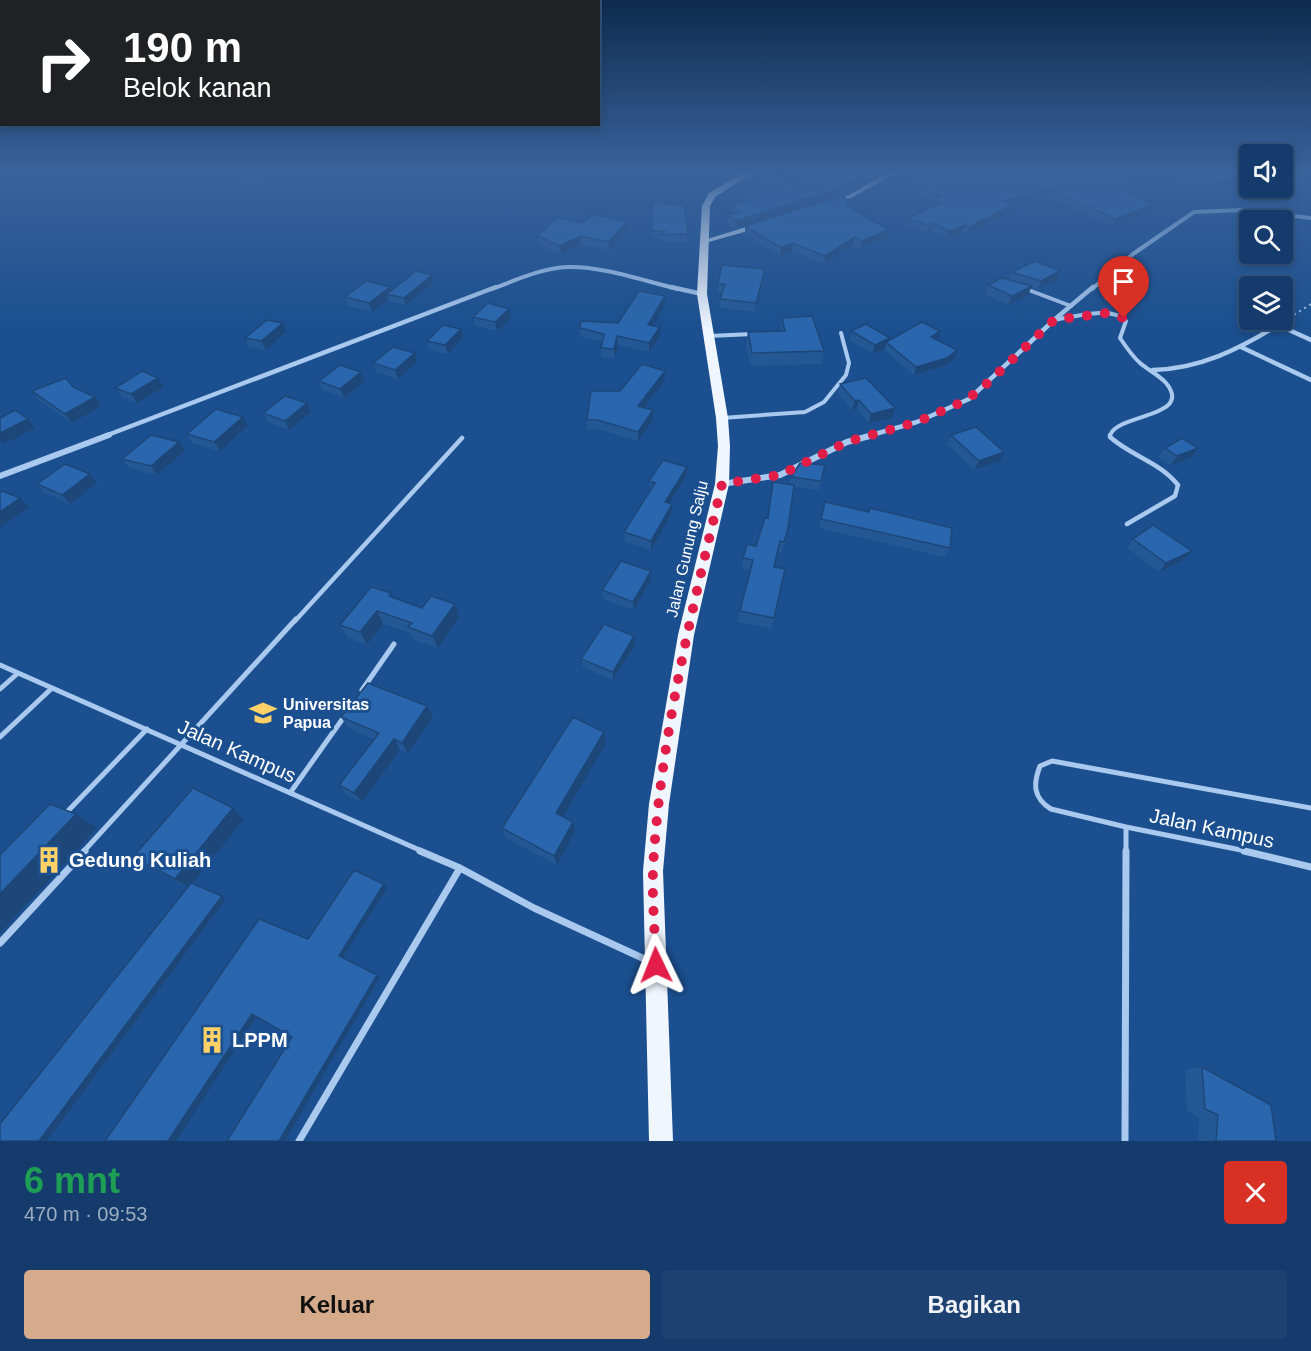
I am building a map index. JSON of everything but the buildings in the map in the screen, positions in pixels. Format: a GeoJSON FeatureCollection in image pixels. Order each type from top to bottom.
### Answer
{"type":"FeatureCollection","features":[{"type":"Feature","properties":{"kind":"main road","name":"Jalan Gunung Salju"},"geometry":{"type":"LineString","coordinates":[[661,1141],[653,871],[659,804],[686,635],[722,484],[722,418],[702,294],[706,223]]}},
{"type":"Feature","properties":{"kind":"main road"},"geometry":{"type":"LineString","coordinates":[[705,241],[765,223]]}},
{"type":"Feature","properties":{"kind":"street"},"geometry":{"type":"LineString","coordinates":[[722,484],[780,475],[847,442],[917,422],[956,405],[978,392],[1054,320],[1133,254],[1178,223]]}},
{"type":"Feature","properties":{"kind":"street"},"geometry":{"type":"LineString","coordinates":[[0,476],[514,280],[550,269],[586,268],[702,294]]}},
{"type":"Feature","properties":{"kind":"street"},"geometry":{"type":"LineString","coordinates":[[1153,370],[1164,370],[1212,359],[1241,347],[1271,330]]}},
{"type":"Feature","properties":{"kind":"street"},"geometry":{"type":"LineString","coordinates":[[1287,330],[1311,340]]}},
{"type":"Feature","properties":{"kind":"street"},"geometry":{"type":"LineString","coordinates":[[1241,347],[1311,380]]}},
{"type":"Feature","properties":{"kind":"lane"},"geometry":{"type":"LineString","coordinates":[[1020,288],[1071,306]]}},
{"type":"Feature","properties":{"kind":"lane"},"geometry":{"type":"LineString","coordinates":[[1054,320],[1101,314],[1120,315],[1126,321],[1119,334],[1120,338],[1140,364],[1153,370],[1168,389],[1171,399],[1169,403],[1157,412],[1114,426],[1110,437],[1122,450],[1171,473],[1178,485],[1175,496],[1127,524]]}},
{"type":"Feature","properties":{"kind":"lane"},"geometry":{"type":"LineString","coordinates":[[722,418],[805,412],[825,402],[846,375],[849,363],[841,333]]}},
{"type":"Feature","properties":{"kind":"lane"},"geometry":{"type":"LineString","coordinates":[[709,336],[754,334]]}},
{"type":"Feature","properties":{"kind":"lane"},"geometry":{"type":"LineString","coordinates":[[0,943],[462,438]]}},
{"type":"Feature","properties":{"kind":"lane"},"geometry":{"type":"LineString","coordinates":[[355,700],[394,644]]}},
{"type":"Feature","properties":{"kind":"lane","name":"Jalan Kampus"},"geometry":{"type":"LineString","coordinates":[[0,666],[460,868],[534,908],[656,965]]}},
{"type":"Feature","properties":{"kind":"lane"},"geometry":{"type":"LineString","coordinates":[[0,688],[17,674]]}},
{"type":"Feature","properties":{"kind":"lane"},"geometry":{"type":"LineString","coordinates":[[0,736],[51,689]]}},
{"type":"Feature","properties":{"kind":"lane"},"geometry":{"type":"LineString","coordinates":[[290,793],[349,709]]}},
{"type":"Feature","properties":{"kind":"lane"},"geometry":{"type":"LineString","coordinates":[[57,822],[147,729]]}},
{"type":"Feature","properties":{"kind":"lane"},"geometry":{"type":"LineString","coordinates":[[1126,827],[1051,809],[1042,804],[1035,791],[1034,780],[1040,766],[1052,761],[1311,808]]}},
{"type":"Feature","properties":{"kind":"lane","name":"Jalan Kampus"},"geometry":{"type":"LineString","coordinates":[[1125,1141],[1126,827],[1222,845],[1311,867]]}},
{"type":"Feature","properties":{"kind":"lane"},"geometry":{"type":"LineString","coordinates":[[299,1141],[460,868]]}},
{"type":"Feature","properties":{"kind":"path"},"geometry":{"type":"LineString","coordinates":[[1293,316],[1311,304]]}},
{"type":"Feature","properties":{"kind":"place","name":"Universitas Papua"},"geometry":{"type":"Point","coordinates":[263,713]}},
{"type":"Feature","properties":{"kind":"place","name":"Gedung Kuliah"},"geometry":{"type":"Point","coordinates":[49,860]}},
{"type":"Feature","properties":{"kind":"place","name":"LPPM"},"geometry":{"type":"Point","coordinates":[212,1040]}},
{"type":"Feature","properties":{"kind":"route"},"geometry":{"type":"LineString","coordinates":[[656,965],[653,871],[659,804],[686,635],[722,484],[780,475],[847,442],[917,422],[969,399],[1054,320],[1107,313],[1124,318]]}}]}
